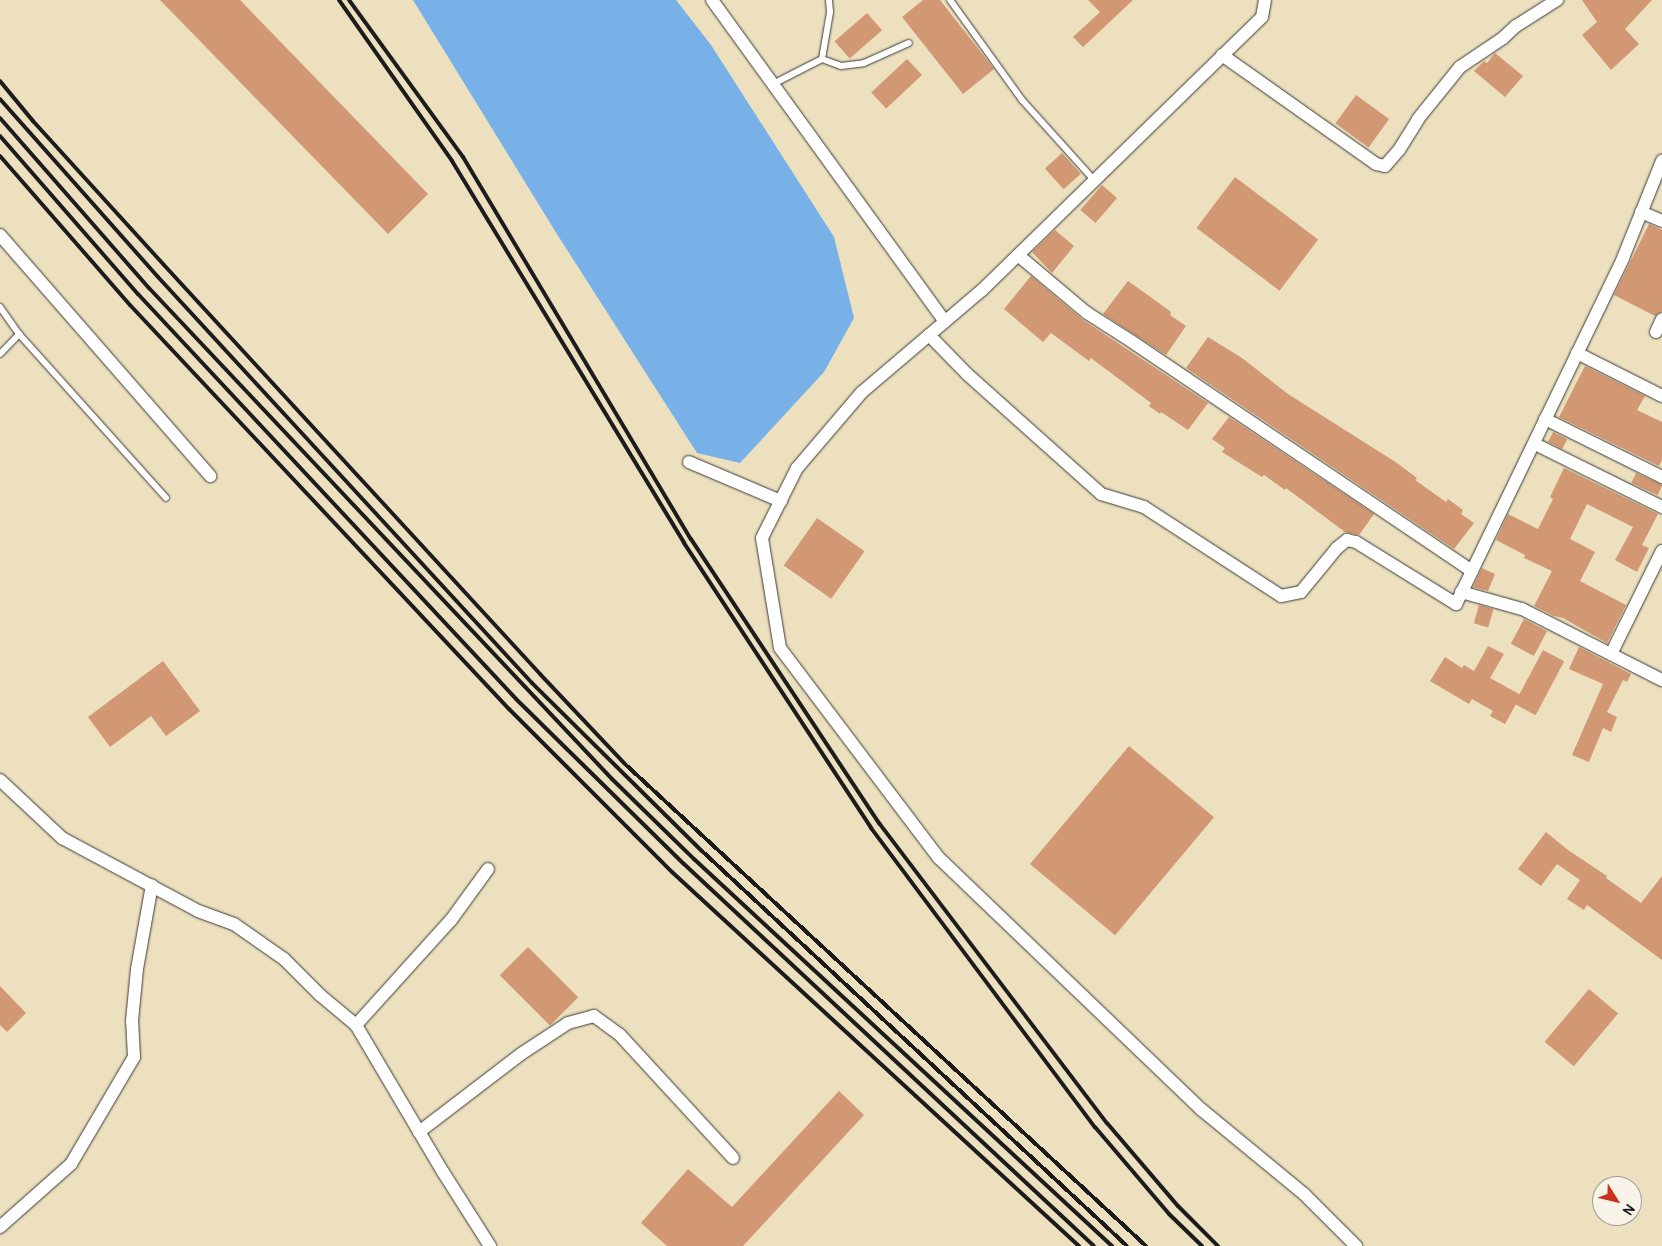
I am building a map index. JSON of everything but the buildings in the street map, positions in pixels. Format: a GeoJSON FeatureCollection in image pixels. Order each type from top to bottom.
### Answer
{"type":"FeatureCollection","features":[{"type":"Feature","properties":{"kind":"street"},"geometry":{"type":"LineString","coordinates":[[712,0],[945,322]]}},
{"type":"Feature","properties":{"kind":"street"},"geometry":{"type":"LineString","coordinates":[[1265,0],[1262,17],[1018,255],[945,322],[862,392],[797,468],[762,538],[780,648],[939,858],[1202,1110],[1304,1194],[1356,1246]]}},
{"type":"Feature","properties":{"kind":"street"},"geometry":{"type":"LineString","coordinates":[[1222,55],[1376,164],[1385,166],[1399,150],[1418,118],[1460,68],[1503,38],[1516,26],[1557,0]]}},
{"type":"Feature","properties":{"kind":"street"},"geometry":{"type":"LineString","coordinates":[[929,335],[974,380],[1101,494],[1144,507],[1281,596],[1301,592],[1337,548],[1347,540],[1356,542],[1456,604],[1535,444],[1545,419],[1623,258],[1662,161]]}},
{"type":"Feature","properties":{"kind":"street"},"geometry":{"type":"LineString","coordinates":[[1641,212],[1662,221]]}},
{"type":"Feature","properties":{"kind":"street"},"geometry":{"type":"LineString","coordinates":[[0,235],[210,476]]}},
{"type":"Feature","properties":{"kind":"street"},"geometry":{"type":"LineString","coordinates":[[1018,255],[1087,313],[1472,571]]}},
{"type":"Feature","properties":{"kind":"street"},"geometry":{"type":"LineString","coordinates":[[1656,332],[1662,319]]}},
{"type":"Feature","properties":{"kind":"street"},"geometry":{"type":"LineString","coordinates":[[1577,353],[1662,396]]}},
{"type":"Feature","properties":{"kind":"street"},"geometry":{"type":"LineString","coordinates":[[1545,419],[1662,477]]}},
{"type":"Feature","properties":{"kind":"street"},"geometry":{"type":"LineString","coordinates":[[1535,444],[1662,507]]}},
{"type":"Feature","properties":{"kind":"street"},"geometry":{"type":"LineString","coordinates":[[689,462],[781,501]]}},
{"type":"Feature","properties":{"kind":"street"},"geometry":{"type":"LineString","coordinates":[[1611,654],[1662,551]]}},
{"type":"Feature","properties":{"kind":"street"},"geometry":{"type":"LineString","coordinates":[[1461,592],[1522,609],[1662,680]]}},
{"type":"Feature","properties":{"kind":"street"},"geometry":{"type":"LineString","coordinates":[[0,780],[62,838],[198,911],[234,924],[284,959],[320,995],[356,1025],[419,1132],[490,1246]]}},
{"type":"Feature","properties":{"kind":"street"},"geometry":{"type":"LineString","coordinates":[[356,1025],[451,920],[488,869]]}},
{"type":"Feature","properties":{"kind":"street"},"geometry":{"type":"LineString","coordinates":[[0,1227],[71,1164],[134,1057],[132,1021],[136,969],[152,885]]}},
{"type":"Feature","properties":{"kind":"street"},"geometry":{"type":"LineString","coordinates":[[419,1132],[520,1054],[568,1023],[594,1016],[620,1035],[733,1158]]}},
{"type":"Feature","properties":{"kind":"lane"},"geometry":{"type":"LineString","coordinates":[[822,59],[830,12],[829,0]]}},
{"type":"Feature","properties":{"kind":"lane"},"geometry":{"type":"LineString","coordinates":[[950,0],[1022,100],[1094,180]]}},
{"type":"Feature","properties":{"kind":"lane"},"geometry":{"type":"LineString","coordinates":[[773,84],[822,59],[841,66],[864,63],[909,43]]}},
{"type":"Feature","properties":{"kind":"lane"},"geometry":{"type":"LineString","coordinates":[[0,307],[19,334],[166,498]]}},
{"type":"Feature","properties":{"kind":"lane"},"geometry":{"type":"LineString","coordinates":[[0,354],[19,334]]}},
{"type":"Feature","properties":{"kind":"water"},"geometry":{"type":"Polygon","coordinates":[[[413,0],[676,0],[711,45],[834,237],[854,318],[824,372],[740,463],[697,453],[555,231],[413,0]]]}},
{"type":"Feature","properties":{"kind":"railway"},"geometry":{"type":"LineString","coordinates":[[339,0],[452,161],[684,543],[871,828],[1095,1127],[1169,1214],[1202,1246]]}},
{"type":"Feature","properties":{"kind":"railway"},"geometry":{"type":"LineString","coordinates":[[349,0],[463,157],[691,539],[879,823],[1107,1123],[1178,1206],[1218,1246]]}},
{"type":"Feature","properties":{"kind":"railway"},"geometry":{"type":"LineString","coordinates":[[0,81],[33,121],[164,265],[625,764],[1146,1246]]}},
{"type":"Feature","properties":{"kind":"railway"},"geometry":{"type":"LineString","coordinates":[[0,99],[158,277],[532,683],[702,851],[1127,1246]]}},
{"type":"Feature","properties":{"kind":"railway"},"geometry":{"type":"LineString","coordinates":[[0,118],[149,288],[612,779],[694,859],[1112,1246]]}},
{"type":"Feature","properties":{"kind":"railway"},"geometry":{"type":"LineString","coordinates":[[0,136],[138,294],[516,699],[684,864],[1094,1246]]}},
{"type":"Feature","properties":{"kind":"railway"},"geometry":{"type":"LineString","coordinates":[[0,156],[130,305],[509,709],[672,872],[1079,1246]]}}]}
